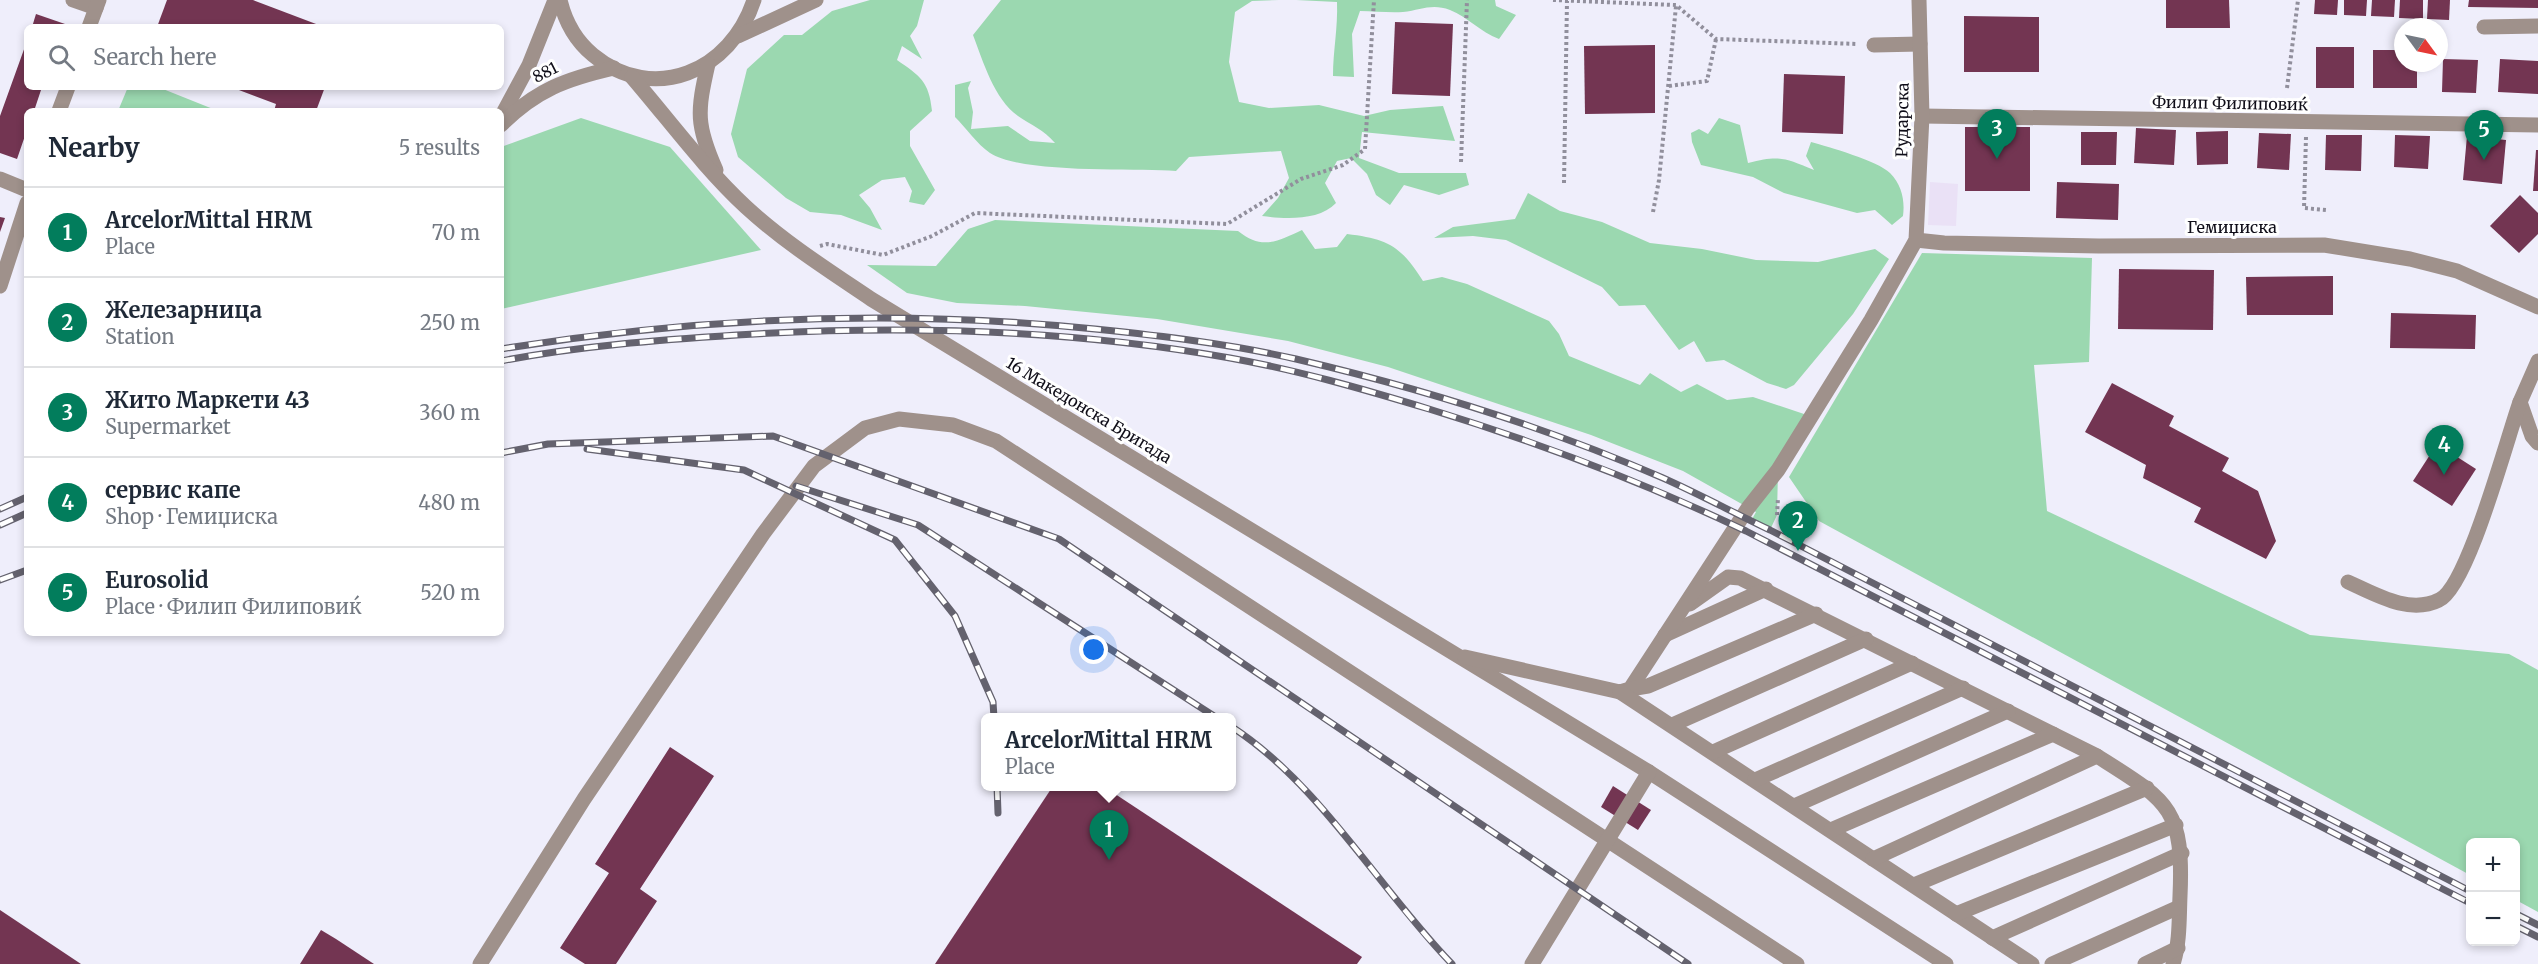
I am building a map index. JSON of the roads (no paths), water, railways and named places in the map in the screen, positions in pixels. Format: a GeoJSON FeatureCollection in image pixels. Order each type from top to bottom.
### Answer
{"type":"FeatureCollection","features":[{"type":"Feature","properties":{"kind":"street"},"geometry":{"type":"LineString","coordinates":[[73,0],[97,4],[90,24]]}},
{"type":"Feature","properties":{"kind":"street","name":"881"},"geometry":{"type":"LineString","coordinates":[[504,111],[529,64],[555,0]]}},
{"type":"Feature","properties":{"kind":"street"},"geometry":{"type":"LineString","coordinates":[[560,0],[576,37],[594,55],[632,77],[664,78],[687,73],[708,64],[738,36],[748,19],[754,0]]}},
{"type":"Feature","properties":{"kind":"street"},"geometry":{"type":"LineString","coordinates":[[738,36],[816,0]]}},
{"type":"Feature","properties":{"kind":"street","name":"Рударска"},"geometry":{"type":"LineString","coordinates":[[1916,240],[1922,116],[1918,0]]}},
{"type":"Feature","properties":{"kind":"street"},"geometry":{"type":"LineString","coordinates":[[2484,27],[2538,26]]}},
{"type":"Feature","properties":{"kind":"street"},"geometry":{"type":"LineString","coordinates":[[1874,45],[1920,44]]}},
{"type":"Feature","properties":{"kind":"street","name":"16 Македонска Бригада"},"geometry":{"type":"LineString","coordinates":[[708,64],[699,108],[702,140],[720,178]]}},
{"type":"Feature","properties":{"kind":"street","name":"881"},"geometry":{"type":"LineString","coordinates":[[504,123],[548,87],[575,77],[614,68]]}},
{"type":"Feature","properties":{"kind":"street","name":"16 Македонска Бригада"},"geometry":{"type":"LineString","coordinates":[[632,77],[699,158],[745,206],[801,251],[871,299],[1649,772],[1946,964]]}},
{"type":"Feature","properties":{"kind":"street"},"geometry":{"type":"LineString","coordinates":[[60,108],[67,90]]}},
{"type":"Feature","properties":{"kind":"street","name":"Филип Филиповиќ"},"geometry":{"type":"LineString","coordinates":[[1922,116],[2538,125]]}},
{"type":"Feature","properties":{"kind":"street"},"geometry":{"type":"LineString","coordinates":[[0,179],[24,189]]}},
{"type":"Feature","properties":{"kind":"street"},"geometry":{"type":"LineString","coordinates":[[0,286],[24,212]]}},
{"type":"Feature","properties":{"kind":"street"},"geometry":{"type":"LineString","coordinates":[[1625,690],[1665,636],[1748,508],[1778,470],[1871,320],[1916,240]]}},
{"type":"Feature","properties":{"kind":"street","name":"Гемиџиска"},"geometry":{"type":"LineString","coordinates":[[1916,240],[1944,243],[2099,246],[2324,245],[2410,259],[2457,271],[2538,307]]}},
{"type":"Feature","properties":{"kind":"street"},"geometry":{"type":"LineString","coordinates":[[2348,582],[2396,603],[2426,604],[2441,600],[2453,586],[2469,555],[2520,402],[2538,361]]}},
{"type":"Feature","properties":{"kind":"street"},"geometry":{"type":"LineString","coordinates":[[2520,402],[2532,436],[2538,443]]}},
{"type":"Feature","properties":{"kind":"street"},"geometry":{"type":"LineString","coordinates":[[480,964],[584,799],[763,534],[808,473],[845,441],[865,428],[899,419],[953,424],[996,441],[1797,964]]}},
{"type":"Feature","properties":{"kind":"street"},"geometry":{"type":"LineString","coordinates":[[1681,610],[1728,577],[1740,578],[2097,756],[2147,788],[2168,809],[2176,825],[2182,853],[2178,948],[2173,964]]}},
{"type":"Feature","properties":{"kind":"street"},"geometry":{"type":"LineString","coordinates":[[1665,636],[1766,589]]}},
{"type":"Feature","properties":{"kind":"street"},"geometry":{"type":"LineString","coordinates":[[1452,654],[1625,690],[1648,686],[1816,614]]}},
{"type":"Feature","properties":{"kind":"street"},"geometry":{"type":"LineString","coordinates":[[1671,725],[1866,639]]}},
{"type":"Feature","properties":{"kind":"street"},"geometry":{"type":"LineString","coordinates":[[1713,752],[1912,663]]}},
{"type":"Feature","properties":{"kind":"street"},"geometry":{"type":"LineString","coordinates":[[1755,780],[1963,688]]}},
{"type":"Feature","properties":{"kind":"street"},"geometry":{"type":"LineString","coordinates":[[1625,690],[1671,725],[2032,964]]}},
{"type":"Feature","properties":{"kind":"street"},"geometry":{"type":"LineString","coordinates":[[1794,806],[2008,711]]}},
{"type":"Feature","properties":{"kind":"street"},"geometry":{"type":"LineString","coordinates":[[1831,830],[2054,734]]}},
{"type":"Feature","properties":{"kind":"street"},"geometry":{"type":"LineString","coordinates":[[1873,859],[2097,756]]}},
{"type":"Feature","properties":{"kind":"street"},"geometry":{"type":"LineString","coordinates":[[1532,964],[1610,841],[1649,772]]}},
{"type":"Feature","properties":{"kind":"street"},"geometry":{"type":"LineString","coordinates":[[1914,885],[2147,788]]}},
{"type":"Feature","properties":{"kind":"street"},"geometry":{"type":"LineString","coordinates":[[1956,914],[2176,825]]}},
{"type":"Feature","properties":{"kind":"street"},"geometry":{"type":"LineString","coordinates":[[1992,938],[2182,853]]}},
{"type":"Feature","properties":{"kind":"street"},"geometry":{"type":"LineString","coordinates":[[2052,964],[2179,907]]}},
{"type":"Feature","properties":{"kind":"street"},"geometry":{"type":"LineString","coordinates":[[2145,964],[2178,948]]}},
{"type":"Feature","properties":{"kind":"railway"},"geometry":{"type":"LineString","coordinates":[[504,349],[575,338],[723,323],[798,319],[946,319],[1095,329],[1196,341],[1246,349],[1343,370],[1482,410],[1619,459],[1676,484],[1770,530],[2466,889]]}},
{"type":"Feature","properties":{"kind":"railway"},"geometry":{"type":"LineString","coordinates":[[504,360],[648,341],[799,332],[922,330],[1046,335],[1169,348],[1255,363],[1355,387],[1550,449],[1629,479],[1746,531],[2466,901]]}},
{"type":"Feature","properties":{"kind":"railway"},"geometry":{"type":"LineString","coordinates":[[504,452],[548,444],[773,436],[1059,539],[1688,964]]}},
{"type":"Feature","properties":{"kind":"railway"},"geometry":{"type":"LineString","coordinates":[[587,449],[744,470],[895,540],[955,616],[993,702],[994,713]]}},
{"type":"Feature","properties":{"kind":"railway"},"geometry":{"type":"LineString","coordinates":[[796,486],[918,525],[1209,713]]}},
{"type":"Feature","properties":{"kind":"railway"},"geometry":{"type":"LineString","coordinates":[[0,509],[24,498]]}},
{"type":"Feature","properties":{"kind":"railway"},"geometry":{"type":"LineString","coordinates":[[0,525],[24,514]]}},
{"type":"Feature","properties":{"kind":"railway"},"geometry":{"type":"LineString","coordinates":[[0,580],[24,571]]}},
{"type":"Feature","properties":{"kind":"railway"},"geometry":{"type":"LineString","coordinates":[[1236,730],[1294,778],[1348,839],[1425,935],[1452,964]]}},
{"type":"Feature","properties":{"kind":"railway"},"geometry":{"type":"LineString","coordinates":[[997,791],[998,813]]}},
{"type":"Feature","properties":{"kind":"railway"},"geometry":{"type":"LineString","coordinates":[[2520,916],[2538,925]]}},
{"type":"Feature","properties":{"kind":"railway"},"geometry":{"type":"LineString","coordinates":[[2520,928],[2538,937]]}},
{"type":"Feature","properties":{"kind":"place","name":"Жито Маркети 43"},"geometry":{"type":"Point","coordinates":[1997,159]}},
{"type":"Feature","properties":{"kind":"place","name":"Eurosolid"},"geometry":{"type":"Point","coordinates":[2484,160]}},
{"type":"Feature","properties":{"kind":"place","name":"сервис капе"},"geometry":{"type":"Point","coordinates":[2444,475]}},
{"type":"Feature","properties":{"kind":"place","name":"Железарница"},"geometry":{"type":"Point","coordinates":[1798,551]}},
{"type":"Feature","properties":{"kind":"place","name":"ArcelorMittal HRM"},"geometry":{"type":"Point","coordinates":[1109,860]}}]}
